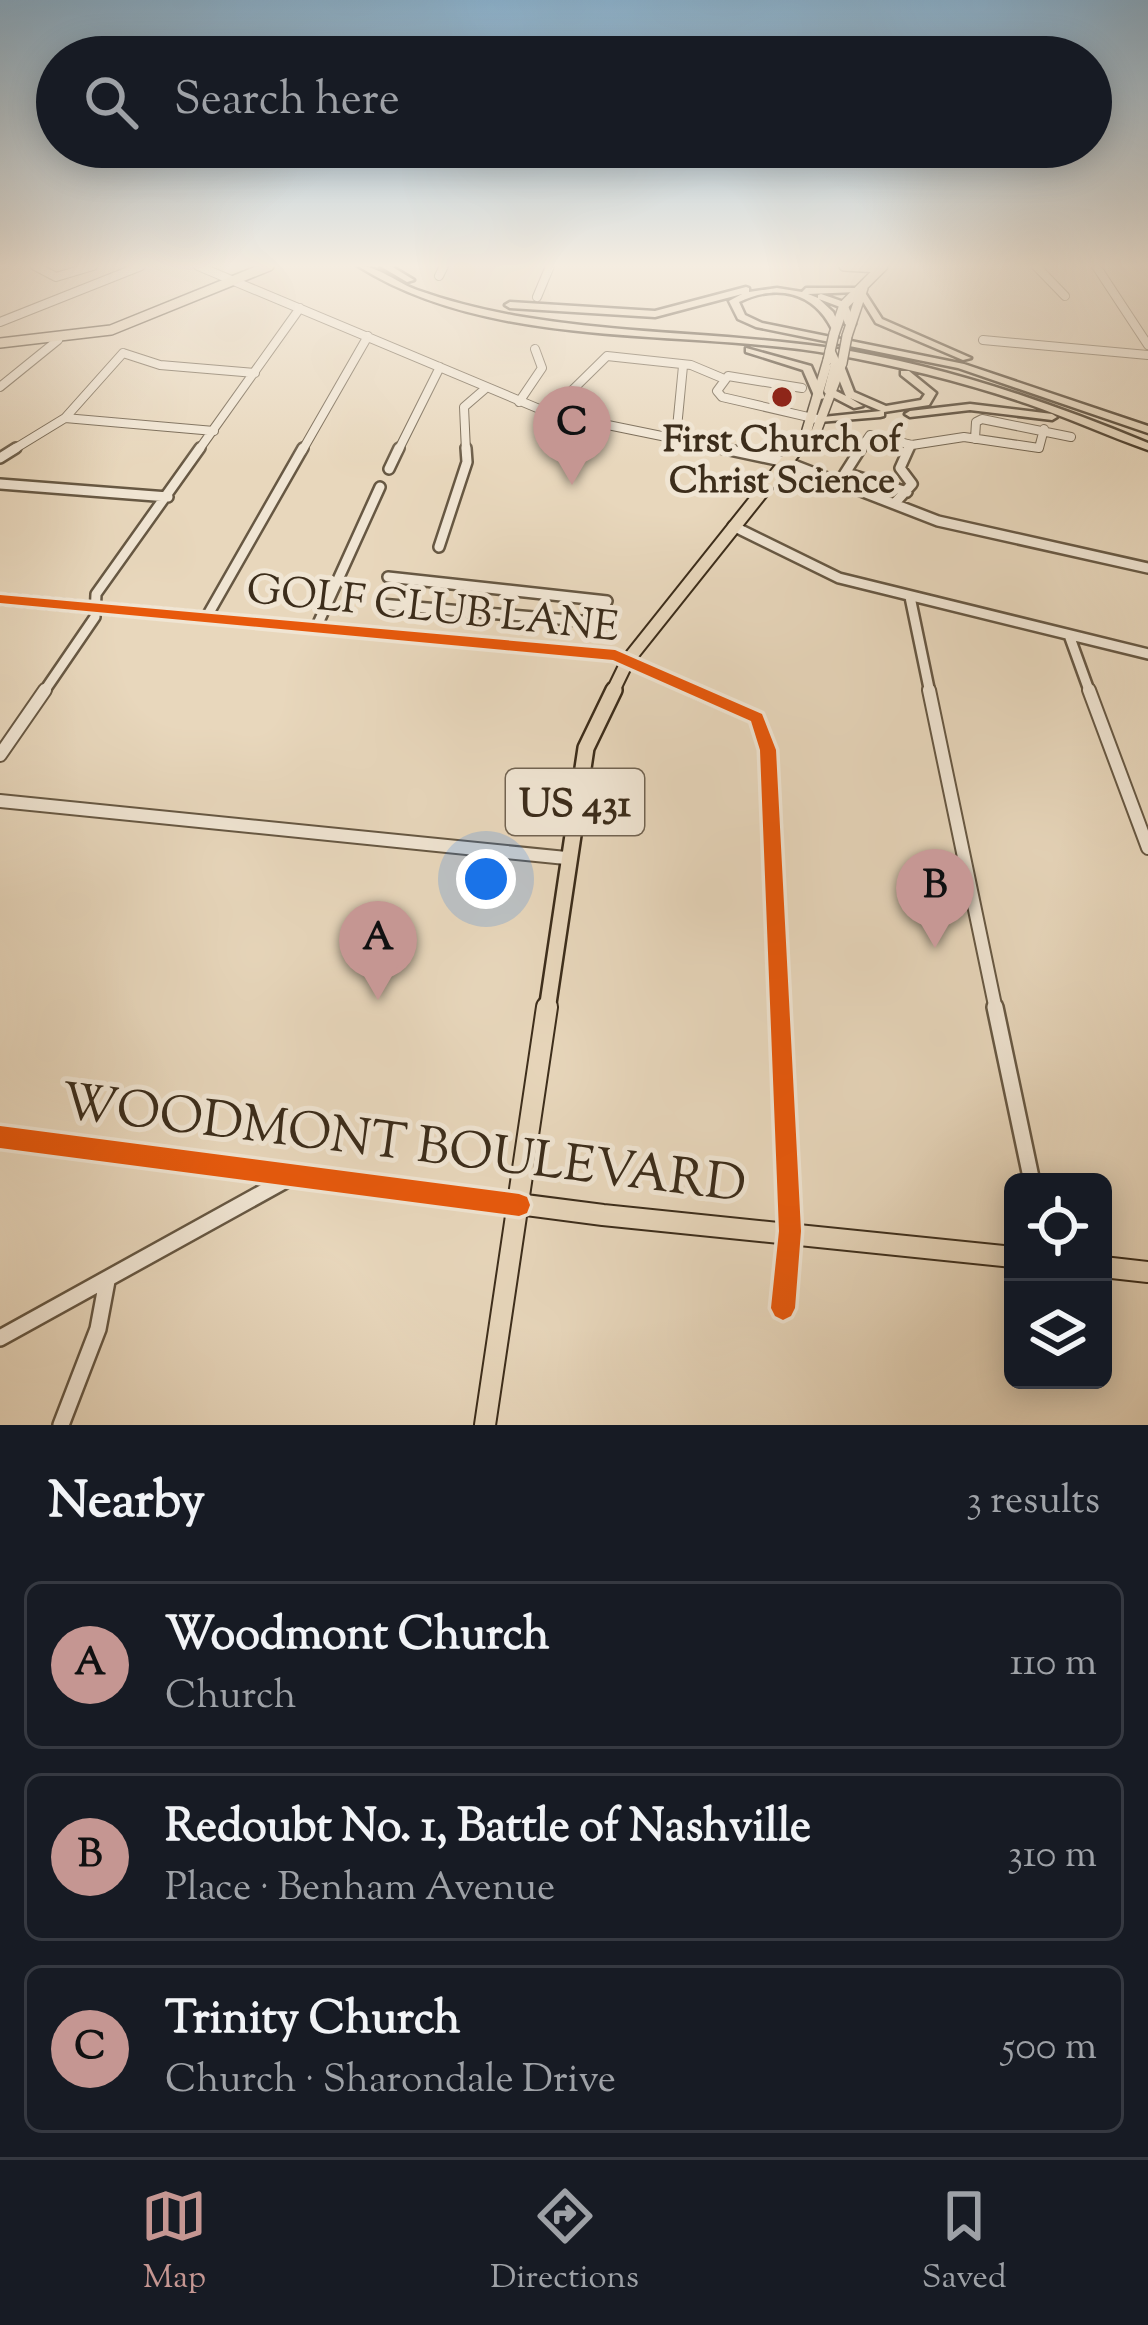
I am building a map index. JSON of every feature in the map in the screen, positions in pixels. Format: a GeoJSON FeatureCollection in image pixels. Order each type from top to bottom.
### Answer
{"type":"FeatureCollection","features":[{"type":"Feature","properties":{"kind":"highway"},"geometry":{"type":"LineString","coordinates":[[596,332],[790,359],[808,368],[826,396],[891,415]]}},
{"type":"Feature","properties":{"kind":"highway"},"geometry":{"type":"LineString","coordinates":[[608,332],[872,363],[919,379],[931,393],[925,404],[885,410],[850,394],[835,361]]}},
{"type":"Feature","properties":{"kind":"highway"},"geometry":{"type":"LineString","coordinates":[[671,332],[825,350],[904,365],[1053,408],[1148,450]]}},
{"type":"Feature","properties":{"kind":"highway"},"geometry":{"type":"LineString","coordinates":[[738,332],[825,342],[906,358],[1020,388],[1148,432]]}},
{"type":"Feature","properties":{"kind":"highway"},"geometry":{"type":"LineString","coordinates":[[795,332],[960,366],[1148,432]]}},
{"type":"Feature","properties":{"kind":"highway"},"geometry":{"type":"LineString","coordinates":[[903,332],[1148,432]]}},
{"type":"Feature","properties":{"kind":"highway"},"geometry":{"type":"LineString","coordinates":[[826,396],[835,361]]}},
{"type":"Feature","properties":{"kind":"highway"},"geometry":{"type":"LineString","coordinates":[[819,419],[970,407],[1032,412],[1148,450]]}},
{"type":"Feature","properties":{"kind":"main road"},"geometry":{"type":"LineString","coordinates":[[0,343],[98,332]]}},
{"type":"Feature","properties":{"kind":"main road"},"geometry":{"type":"LineString","coordinates":[[834,332],[835,361]]}},
{"type":"Feature","properties":{"kind":"main road"},"geometry":{"type":"LineString","coordinates":[[835,361],[848,332]]}},
{"type":"Feature","properties":{"kind":"main road"},"geometry":{"type":"LineString","coordinates":[[819,419],[826,396]]}},
{"type":"Feature","properties":{"kind":"main road","name":"US 431"},"geometry":{"type":"LineString","coordinates":[[485,1425],[586,748],[628,660],[819,419]]}},
{"type":"Feature","properties":{"kind":"main road","name":"WOODMONT BOULEVARD"},"geometry":{"type":"LineString","coordinates":[[0,1137],[519,1204],[1004,1256]]}},
{"type":"Feature","properties":{"kind":"main road"},"geometry":{"type":"LineString","coordinates":[[1112,1268],[1148,1272]]}},
{"type":"Feature","properties":{"kind":"street"},"geometry":{"type":"LineString","coordinates":[[112,332],[123,353],[160,365],[255,373]]}},
{"type":"Feature","properties":{"kind":"street"},"geometry":{"type":"LineString","coordinates":[[0,755],[91,625],[97,594],[283,332]]}},
{"type":"Feature","properties":{"kind":"street"},"geometry":{"type":"LineString","coordinates":[[360,332],[549,413],[907,492]]}},
{"type":"Feature","properties":{"kind":"street"},"geometry":{"type":"LineString","coordinates":[[206,618],[368,336]]}},
{"type":"Feature","properties":{"kind":"street"},"geometry":{"type":"LineString","coordinates":[[0,387],[58,340]]}},
{"type":"Feature","properties":{"kind":"street"},"geometry":{"type":"LineString","coordinates":[[982,340],[1148,355]]}},
{"type":"Feature","properties":{"kind":"street"},"geometry":{"type":"LineString","coordinates":[[519,402],[542,368],[535,349]]}},
{"type":"Feature","properties":{"kind":"street"},"geometry":{"type":"LineString","coordinates":[[0,458],[65,418],[123,353]]}},
{"type":"Feature","properties":{"kind":"street"},"geometry":{"type":"LineString","coordinates":[[549,413],[607,356],[802,388]]}},
{"type":"Feature","properties":{"kind":"street"},"geometry":{"type":"LineString","coordinates":[[676,438],[683,365]]}},
{"type":"Feature","properties":{"kind":"street"},"geometry":{"type":"LineString","coordinates":[[389,469],[440,367]]}},
{"type":"Feature","properties":{"kind":"street"},"geometry":{"type":"LineString","coordinates":[[722,378],[722,398],[819,419]]}},
{"type":"Feature","properties":{"kind":"street"},"geometry":{"type":"LineString","coordinates":[[439,548],[467,463],[464,407],[486,388]]}},
{"type":"Feature","properties":{"kind":"street"},"geometry":{"type":"LineString","coordinates":[[65,418],[214,430]]}},
{"type":"Feature","properties":{"kind":"street"},"geometry":{"type":"LineString","coordinates":[[975,440],[976,422],[982,419],[1071,437]]}},
{"type":"Feature","properties":{"kind":"street"},"geometry":{"type":"LineString","coordinates":[[843,476],[870,435],[912,445],[975,440],[1039,448],[1043,429]]}},
{"type":"Feature","properties":{"kind":"street"},"geometry":{"type":"LineString","coordinates":[[894,504],[912,484],[900,468],[902,455],[912,445]]}},
{"type":"Feature","properties":{"kind":"street"},"geometry":{"type":"LineString","coordinates":[[843,476],[894,504],[977,531],[1148,568]]}},
{"type":"Feature","properties":{"kind":"street"},"geometry":{"type":"LineString","coordinates":[[0,484],[168,496]]}},
{"type":"Feature","properties":{"kind":"street"},"geometry":{"type":"LineString","coordinates":[[316,628],[380,487]]}},
{"type":"Feature","properties":{"kind":"street"},"geometry":{"type":"LineString","coordinates":[[733,526],[827,573],[1148,654]]}},
{"type":"Feature","properties":{"kind":"street"},"geometry":{"type":"LineString","coordinates":[[380,604],[593,622],[607,601],[388,577]]}},
{"type":"Feature","properties":{"kind":"street"},"geometry":{"type":"LineString","coordinates":[[478,613],[487,585]]}},
{"type":"Feature","properties":{"kind":"street"},"geometry":{"type":"LineString","coordinates":[[910,597],[1030,1173]]}},
{"type":"Feature","properties":{"kind":"street","name":"GOLF CLUB LANE"},"geometry":{"type":"LineString","coordinates":[[0,599],[628,660],[745,709],[765,730],[790,1231],[783,1308]]}},
{"type":"Feature","properties":{"kind":"street"},"geometry":{"type":"LineString","coordinates":[[1069,634],[1148,848]]}},
{"type":"Feature","properties":{"kind":"street"},"geometry":{"type":"LineString","coordinates":[[0,800],[566,858]]}},
{"type":"Feature","properties":{"kind":"street"},"geometry":{"type":"LineString","coordinates":[[0,1338],[294,1175]]}},
{"type":"Feature","properties":{"kind":"street"},"geometry":{"type":"LineString","coordinates":[[61,1425],[98,1329],[106,1281]]}},
{"type":"Feature","properties":{"kind":"cycle path"},"geometry":{"type":"LineString","coordinates":[[0,599],[615,655],[757,718],[768,750],[790,1231],[783,1308]]}},
{"type":"Feature","properties":{"kind":"cycle path"},"geometry":{"type":"LineString","coordinates":[[0,1137],[519,1205]]}},
{"type":"Feature","properties":{"kind":"place","name":"First Church of Christ Science"},"geometry":{"type":"Point","coordinates":[782,397]}},
{"type":"Feature","properties":{"kind":"place","name":"Trinity Church"},"geometry":{"type":"Point","coordinates":[572,485]}},
{"type":"Feature","properties":{"kind":"place","name":"Redoubt No. 1, Battle of Nashville"},"geometry":{"type":"Point","coordinates":[935,948]}},
{"type":"Feature","properties":{"kind":"place","name":"Woodmont Church"},"geometry":{"type":"Point","coordinates":[378,1000]}}]}
